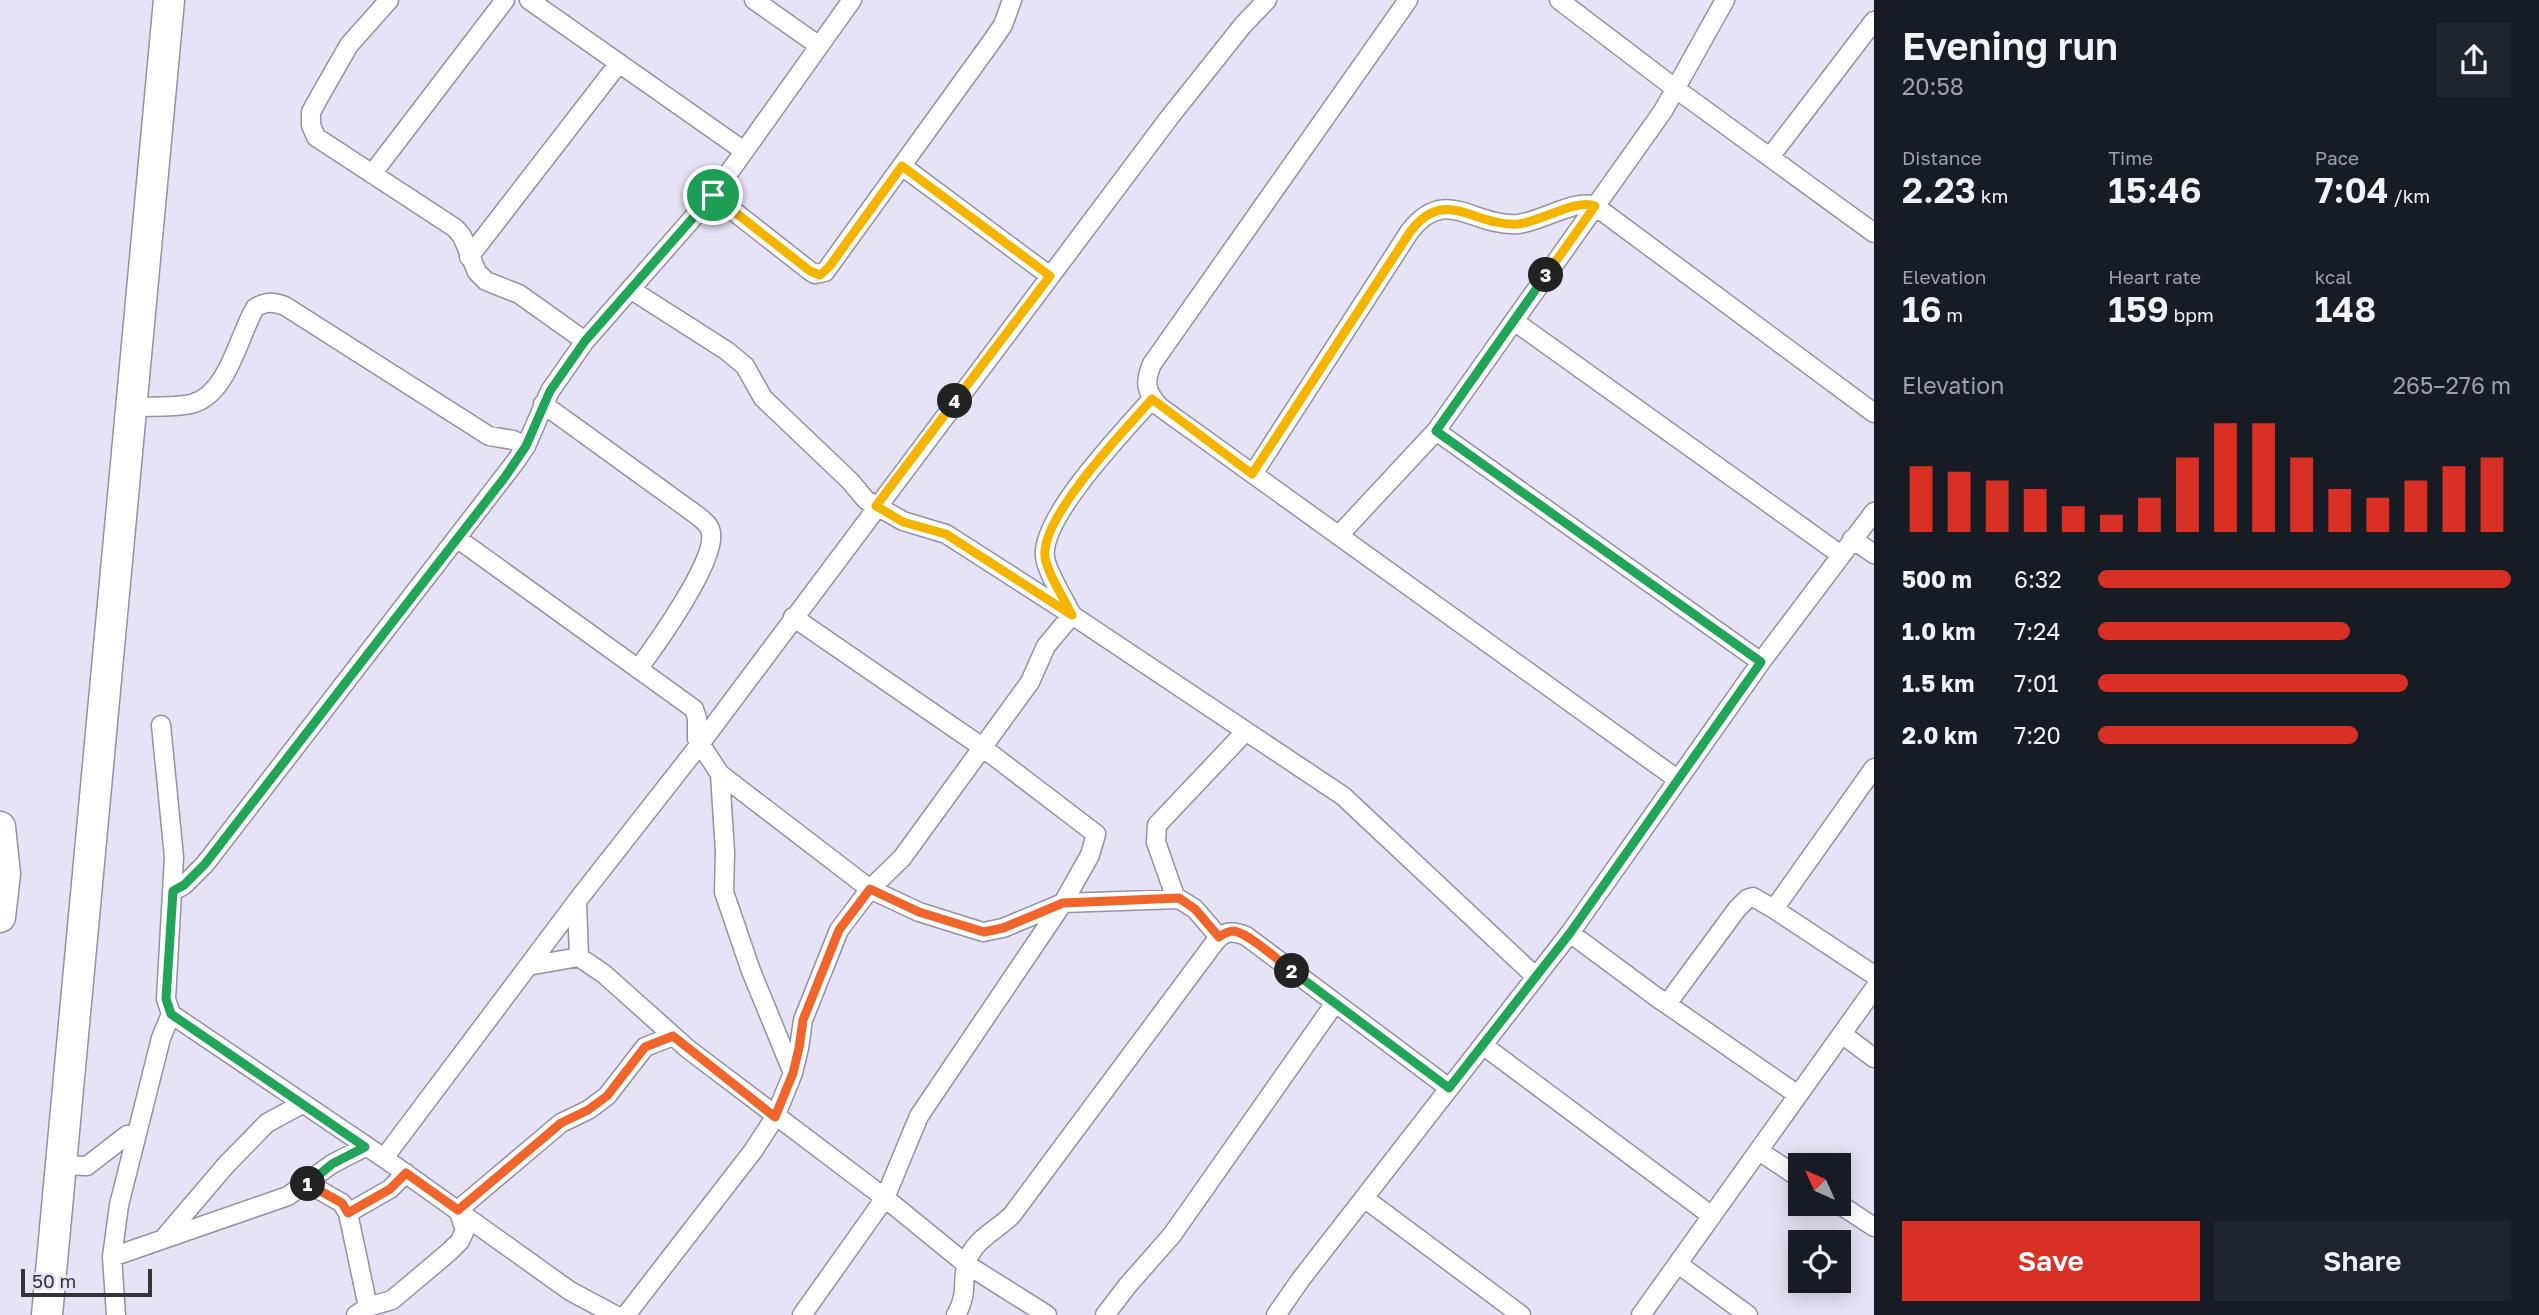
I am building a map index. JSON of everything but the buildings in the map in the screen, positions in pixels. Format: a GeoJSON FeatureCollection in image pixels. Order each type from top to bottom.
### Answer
{"type":"FeatureCollection","features":[{"type":"Feature","properties":{"kind":"highway"},"geometry":{"type":"LineString","coordinates":[[47,1315],[169,0]]}},
{"type":"Feature","properties":{"kind":"highway"},"geometry":{"type":"LineString","coordinates":[[0,827],[5,874],[0,917]]}},
{"type":"Feature","properties":{"kind":"street"},"geometry":{"type":"LineString","coordinates":[[389,0],[349,45],[311,112],[311,125],[316,137],[455,228],[462,236],[477,272],[486,281],[519,295],[585,341]]}},
{"type":"Feature","properties":{"kind":"street"},"geometry":{"type":"LineString","coordinates":[[372,174],[505,0]]}},
{"type":"Feature","properties":{"kind":"street"},"geometry":{"type":"LineString","coordinates":[[529,0],[744,151]]}},
{"type":"Feature","properties":{"kind":"street"},"geometry":{"type":"LineString","coordinates":[[754,0],[818,45]]}},
{"type":"Feature","properties":{"kind":"street"},"geometry":{"type":"LineString","coordinates":[[173,891],[184,885],[205,864],[458,539],[526,446],[543,404],[585,341],[713,195],[852,0]]}},
{"type":"Feature","properties":{"kind":"street"},"geometry":{"type":"LineString","coordinates":[[713,195],[810,271],[820,275],[829,267],[992,41],[1003,25],[1012,0]]}},
{"type":"Feature","properties":{"kind":"street"},"geometry":{"type":"LineString","coordinates":[[384,1158],[577,901],[700,744],[876,506],[1209,66],[1266,0]]}},
{"type":"Feature","properties":{"kind":"street"},"geometry":{"type":"LineString","coordinates":[[1408,0],[1152,364],[1147,376],[1147,390],[1152,399],[1252,474],[1340,534],[1677,779]]}},
{"type":"Feature","properties":{"kind":"street"},"geometry":{"type":"LineString","coordinates":[[1559,0],[1874,233]]}},
{"type":"Feature","properties":{"kind":"street"},"geometry":{"type":"LineString","coordinates":[[1340,534],[1436,431],[1676,89],[1725,0]]}},
{"type":"Feature","properties":{"kind":"street"},"geometry":{"type":"LineString","coordinates":[[1770,157],[1874,20]]}},
{"type":"Feature","properties":{"kind":"street"},"geometry":{"type":"LineString","coordinates":[[469,257],[619,63]]}},
{"type":"Feature","properties":{"kind":"street"},"geometry":{"type":"LineString","coordinates":[[902,166],[1050,276]]}},
{"type":"Feature","properties":{"kind":"street"},"geometry":{"type":"LineString","coordinates":[[1252,474],[1419,220],[1430,211],[1443,209],[1515,224],[1532,222],[1582,204],[1595,206],[1874,413]]}},
{"type":"Feature","properties":{"kind":"street"},"geometry":{"type":"LineString","coordinates":[[630,289],[727,351],[745,366],[762,398],[866,499],[903,522],[946,534],[1343,796],[1536,977]]}},
{"type":"Feature","properties":{"kind":"street"},"geometry":{"type":"LineString","coordinates":[[132,407],[180,405],[204,399],[224,376],[255,308],[274,302],[285,306],[489,436],[513,440],[526,446]]}},
{"type":"Feature","properties":{"kind":"street"},"geometry":{"type":"LineString","coordinates":[[1514,321],[1841,555]]}},
{"type":"Feature","properties":{"kind":"street"},"geometry":{"type":"LineString","coordinates":[[1072,615],[1045,557],[1047,541],[1068,498],[1152,399]]}},
{"type":"Feature","properties":{"kind":"street"},"geometry":{"type":"LineString","coordinates":[[543,404],[698,516],[707,523],[711,532],[707,554],[686,597],[638,669]]}},
{"type":"Feature","properties":{"kind":"street"},"geometry":{"type":"LineString","coordinates":[[1436,431],[1761,662]]}},
{"type":"Feature","properties":{"kind":"street"},"geometry":{"type":"LineString","coordinates":[[1283,1312],[1364,1198],[1570,933],[1761,662],[1874,512]]}},
{"type":"Feature","properties":{"kind":"street"},"geometry":{"type":"LineString","coordinates":[[458,539],[694,709],[700,744],[720,774],[870,889],[919,912],[984,932],[1003,928],[1063,903],[1176,899],[1195,909],[1219,937]]}},
{"type":"Feature","properties":{"kind":"street"},"geometry":{"type":"LineString","coordinates":[[1852,540],[1874,554]]}},
{"type":"Feature","properties":{"kind":"street"},"geometry":{"type":"LineString","coordinates":[[626,1315],[753,1151],[775,1117],[793,1073],[803,1020],[839,930],[870,889],[902,858],[1030,682],[1046,646],[1072,615]]}},
{"type":"Feature","properties":{"kind":"street"},"geometry":{"type":"LineString","coordinates":[[793,617],[982,747],[1096,834],[1090,855],[1063,903],[919,1116],[885,1198],[802,1315]]}},
{"type":"Feature","properties":{"kind":"street"},"geometry":{"type":"LineString","coordinates":[[161,725],[173,840],[173,891],[166,999],[171,1014],[406,1173],[570,1291],[615,1315]]}},
{"type":"Feature","properties":{"kind":"street"},"geometry":{"type":"LineString","coordinates":[[1176,899],[1156,842],[1157,824],[1246,731]]}},
{"type":"Feature","properties":{"kind":"street"},"geometry":{"type":"LineString","coordinates":[[1774,909],[1874,768]]}},
{"type":"Feature","properties":{"kind":"street"},"geometry":{"type":"LineString","coordinates":[[720,774],[725,852],[724,892],[751,971],[793,1073]]}},
{"type":"Feature","properties":{"kind":"street"},"geometry":{"type":"LineString","coordinates":[[1667,1004],[1741,903],[1753,898],[1874,975]]}},
{"type":"Feature","properties":{"kind":"street"},"geometry":{"type":"LineString","coordinates":[[577,901],[579,957]]}},
{"type":"Feature","properties":{"kind":"street"},"geometry":{"type":"LineString","coordinates":[[956,1315],[964,1300],[966,1264],[976,1244],[1012,1215],[1219,937],[1226,932],[1235,931],[1246,936],[1449,1088]]}},
{"type":"Feature","properties":{"kind":"street"},"geometry":{"type":"LineString","coordinates":[[1570,933],[1798,1095]]}},
{"type":"Feature","properties":{"kind":"street"},"geometry":{"type":"LineString","coordinates":[[528,966],[579,957],[604,974],[673,1036],[775,1117],[885,1198],[966,1264],[1047,1315]]}},
{"type":"Feature","properties":{"kind":"street"},"geometry":{"type":"LineString","coordinates":[[1641,1315],[1874,989]]}},
{"type":"Feature","properties":{"kind":"street"},"geometry":{"type":"LineString","coordinates":[[1105,1315],[1172,1236],[1335,1003]]}},
{"type":"Feature","properties":{"kind":"street"},"geometry":{"type":"LineString","coordinates":[[116,1315],[112,1257],[119,1205],[161,1038],[171,1014]]}},
{"type":"Feature","properties":{"kind":"street"},"geometry":{"type":"LineString","coordinates":[[1842,1034],[1874,1058]]}},
{"type":"Feature","properties":{"kind":"street"},"geometry":{"type":"LineString","coordinates":[[458,1210],[561,1123],[588,1110],[607,1096],[645,1047],[673,1036]]}},
{"type":"Feature","properties":{"kind":"street"},"geometry":{"type":"LineString","coordinates":[[1484,1046],[1712,1216]]}},
{"type":"Feature","properties":{"kind":"street"},"geometry":{"type":"LineString","coordinates":[[161,1241],[226,1165],[267,1123],[302,1104]]}},
{"type":"Feature","properties":{"kind":"street"},"geometry":{"type":"LineString","coordinates":[[60,1165],[87,1166],[127,1135],[136,1133]]}},
{"type":"Feature","properties":{"kind":"street"},"geometry":{"type":"LineString","coordinates":[[112,1257],[288,1196],[332,1164],[365,1147]]}},
{"type":"Feature","properties":{"kind":"street"},"geometry":{"type":"LineString","coordinates":[[1759,1151],[1788,1170]]}},
{"type":"Feature","properties":{"kind":"street"},"geometry":{"type":"LineString","coordinates":[[348,1213],[390,1189],[406,1173]]}},
{"type":"Feature","properties":{"kind":"street"},"geometry":{"type":"LineString","coordinates":[[307,1183],[342,1203],[348,1213],[362,1311],[391,1300],[460,1241],[465,1230],[458,1210]]}},
{"type":"Feature","properties":{"kind":"street"},"geometry":{"type":"LineString","coordinates":[[1364,1198],[1521,1315]]}},
{"type":"Feature","properties":{"kind":"street"},"geometry":{"type":"LineString","coordinates":[[1852,1213],[1874,1227]]}},
{"type":"Feature","properties":{"kind":"street"},"geometry":{"type":"LineString","coordinates":[[1678,1264],[1748,1315]]}},
{"type":"Feature","properties":{"kind":"route"},"geometry":{"type":"LineString","coordinates":[[902,166],[1050,276],[876,506],[903,522],[946,534],[1072,615],[1045,557],[1047,541],[1068,498],[1152,399],[1252,474],[1410,232],[1430,211],[1443,209],[1515,224],[1532,222],[1582,204],[1595,206],[1436,431],[1761,662],[1570,933],[1449,1088],[1246,936],[1235,931],[1226,932],[1219,937],[1195,909],[1179,898],[1063,903],[1003,928],[984,932],[919,912],[870,889],[839,930],[803,1020],[793,1073],[775,1117],[673,1036],[645,1047],[607,1096],[588,1110],[561,1123],[458,1210],[406,1173],[390,1189],[348,1213],[342,1203],[307,1183],[332,1164],[365,1147],[171,1014],[166,999],[173,891],[184,885],[205,864],[505,477],[526,446],[550,391],[585,341],[713,195],[810,271],[820,275],[829,267],[902,166]]}}]}
